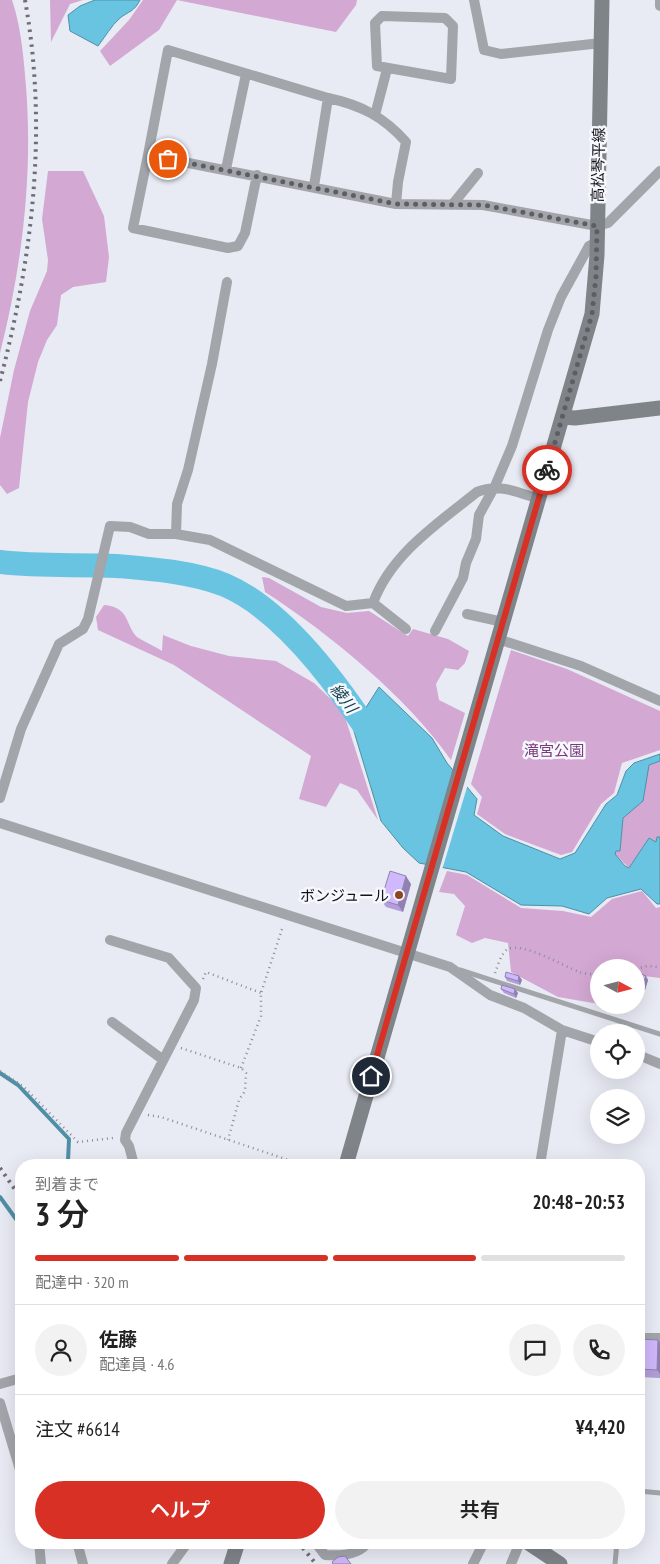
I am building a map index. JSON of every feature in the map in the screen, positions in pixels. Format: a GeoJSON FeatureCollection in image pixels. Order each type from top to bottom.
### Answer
{"type":"FeatureCollection","features":[{"type":"Feature","properties":{"kind":"main road","name":"高松琴平線"},"geometry":{"type":"LineString","coordinates":[[348,1159],[592,314],[597,242],[602,0]]}},
{"type":"Feature","properties":{"kind":"main road"},"geometry":{"type":"LineString","coordinates":[[563,417],[575,418],[660,408]]}},
{"type":"Feature","properties":{"kind":"main road"},"geometry":{"type":"LineString","coordinates":[[231,1564],[236,1549]]}},
{"type":"Feature","properties":{"kind":"main road"},"geometry":{"type":"LineString","coordinates":[[538,1549],[560,1564]]}},
{"type":"Feature","properties":{"kind":"street"},"geometry":{"type":"LineString","coordinates":[[474,0],[484,50],[489,52],[510,53],[601,42]]}},
{"type":"Feature","properties":{"kind":"street"},"geometry":{"type":"LineString","coordinates":[[660,0],[660,6]]}},
{"type":"Feature","properties":{"kind":"street"},"geometry":{"type":"LineString","coordinates":[[382,16],[445,18],[453,26],[450,79],[388,69],[377,66],[375,56],[375,24],[382,16]]}},
{"type":"Feature","properties":{"kind":"street"},"geometry":{"type":"LineString","coordinates":[[257,175],[245,233],[238,246],[228,248],[134,228],[168,50],[328,98],[354,103],[375,115],[396,131],[406,142],[398,182],[396,204]]}},
{"type":"Feature","properties":{"kind":"street"},"geometry":{"type":"LineString","coordinates":[[375,115],[388,69]]}},
{"type":"Feature","properties":{"kind":"street"},"geometry":{"type":"LineString","coordinates":[[226,169],[246,74]]}},
{"type":"Feature","properties":{"kind":"street"},"geometry":{"type":"LineString","coordinates":[[314,186],[328,98]]}},
{"type":"Feature","properties":{"kind":"street"},"geometry":{"type":"LineString","coordinates":[[148,155],[314,186],[396,204],[508,208],[597,226],[608,223],[660,171]]}},
{"type":"Feature","properties":{"kind":"street"},"geometry":{"type":"LineString","coordinates":[[452,205],[478,172]]}},
{"type":"Feature","properties":{"kind":"street"},"geometry":{"type":"LineString","coordinates":[[435,631],[464,578],[466,563],[476,540],[479,515],[495,486],[512,446],[542,346],[561,297],[589,246],[597,242]]}},
{"type":"Feature","properties":{"kind":"street"},"geometry":{"type":"LineString","coordinates":[[176,534],[177,504],[188,470],[208,383],[227,282]]}},
{"type":"Feature","properties":{"kind":"street"},"geometry":{"type":"LineString","coordinates":[[373,603],[379,586],[403,555],[425,533],[477,492],[495,486],[539,499]]}},
{"type":"Feature","properties":{"kind":"street"},"geometry":{"type":"LineString","coordinates":[[0,798],[21,729],[59,644],[83,629],[88,619],[110,526],[130,527],[149,534],[176,534],[210,540],[346,606],[373,603],[406,629]]}},
{"type":"Feature","properties":{"kind":"street"},"geometry":{"type":"LineString","coordinates":[[467,614],[503,622]]}},
{"type":"Feature","properties":{"kind":"street"},"geometry":{"type":"LineString","coordinates":[[498,639],[581,666],[660,701]]}},
{"type":"Feature","properties":{"kind":"street"},"geometry":{"type":"LineString","coordinates":[[0,822],[406,955],[450,967],[490,995],[524,1008],[562,1030],[590,1039]]}},
{"type":"Feature","properties":{"kind":"street"},"geometry":{"type":"LineString","coordinates":[[110,940],[169,958],[196,988],[194,1000],[135,1113],[125,1140],[129,1146],[132,1159]]}},
{"type":"Feature","properties":{"kind":"street"},"geometry":{"type":"LineString","coordinates":[[112,1022],[162,1059]]}},
{"type":"Feature","properties":{"kind":"street"},"geometry":{"type":"LineString","coordinates":[[541,1159],[562,1030]]}},
{"type":"Feature","properties":{"kind":"street"},"geometry":{"type":"LineString","coordinates":[[645,1058],[660,1064]]}},
{"type":"Feature","properties":{"kind":"street"},"geometry":{"type":"LineString","coordinates":[[645,1338],[660,1338]]}},
{"type":"Feature","properties":{"kind":"street"},"geometry":{"type":"LineString","coordinates":[[0,1384],[15,1380]]}},
{"type":"Feature","properties":{"kind":"street"},"geometry":{"type":"LineString","coordinates":[[0,1403],[15,1443]]}},
{"type":"Feature","properties":{"kind":"street"},"geometry":{"type":"LineString","coordinates":[[40,1549],[41,1564]]}},
{"type":"Feature","properties":{"kind":"street"},"geometry":{"type":"LineString","coordinates":[[79,1549],[83,1564]]}},
{"type":"Feature","properties":{"kind":"street"},"geometry":{"type":"LineString","coordinates":[[172,1564],[183,1549]]}},
{"type":"Feature","properties":{"kind":"street"},"geometry":{"type":"LineString","coordinates":[[320,1549],[325,1555],[336,1556],[362,1549]]}},
{"type":"Feature","properties":{"kind":"street"},"geometry":{"type":"LineString","coordinates":[[473,1564],[480,1549]]}},
{"type":"Feature","properties":{"kind":"street"},"geometry":{"type":"LineString","coordinates":[[511,1564],[517,1549]]}},
{"type":"Feature","properties":{"kind":"lane"},"geometry":{"type":"LineString","coordinates":[[450,967],[660,1034]]}},
{"type":"Feature","properties":{"kind":"lane"},"geometry":{"type":"LineString","coordinates":[[645,1492],[660,1493]]}},
{"type":"Feature","properties":{"kind":"lane"},"geometry":{"type":"LineString","coordinates":[[614,1564],[615,1549]]}},
{"type":"Feature","properties":{"kind":"path"},"geometry":{"type":"LineString","coordinates":[[241,1068],[261,1016],[261,993],[287,915]]}},
{"type":"Feature","properties":{"kind":"path"},"geometry":{"type":"LineString","coordinates":[[492,980],[503,954],[509,949],[517,948],[527,949],[582,973],[590,974]]}},
{"type":"Feature","properties":{"kind":"path"},"geometry":{"type":"LineString","coordinates":[[645,967],[660,967]]}},
{"type":"Feature","properties":{"kind":"path"},"geometry":{"type":"LineString","coordinates":[[195,993],[206,972],[261,993]]}},
{"type":"Feature","properties":{"kind":"path"},"geometry":{"type":"LineString","coordinates":[[170,1044],[241,1068],[246,1073],[245,1091],[239,1100],[228,1140]]}},
{"type":"Feature","properties":{"kind":"path"},"geometry":{"type":"LineString","coordinates":[[0,1071],[24,1087],[78,1142],[109,1138],[125,1140]]}},
{"type":"Feature","properties":{"kind":"path"},"geometry":{"type":"LineString","coordinates":[[135,1113],[161,1117],[285,1159]]}},
{"type":"Feature","properties":{"kind":"green space"},"geometry":{"type":"Polygon","coordinates":[[[0,0],[12,0],[19,28],[25,75],[28,145],[27,180],[20,250],[15,284],[0,353],[0,0]]]}},
{"type":"Feature","properties":{"kind":"green space"},"geometry":{"type":"Polygon","coordinates":[[[50,0],[83,0],[70,4],[51,42],[50,0]]]}},
{"type":"Feature","properties":{"kind":"green space"},"geometry":{"type":"Polygon","coordinates":[[[143,0],[177,0],[159,30],[110,66],[100,51],[129,20],[143,0]]]}},
{"type":"Feature","properties":{"kind":"green space"},"geometry":{"type":"Polygon","coordinates":[[[177,0],[357,0],[356,5],[336,32],[177,0]]]}},
{"type":"Feature","properties":{"kind":"green space"},"geometry":{"type":"Polygon","coordinates":[[[48,171],[83,171],[104,216],[109,257],[106,282],[73,287],[61,295],[57,325],[47,340],[38,362],[28,402],[19,488],[7,494],[0,485],[0,438],[14,370],[30,311],[47,271],[48,260],[42,219],[48,171]]]}},
{"type":"Feature","properties":{"kind":"green space"},"geometry":{"type":"Polygon","coordinates":[[[262,577],[269,578],[321,607],[347,613],[369,611],[408,636],[413,629],[448,639],[469,651],[465,663],[458,670],[445,668],[436,684],[439,700],[465,713],[451,760],[413,713],[366,668],[315,627],[265,592],[262,577]]]}},
{"type":"Feature","properties":{"kind":"green space"},"geometry":{"type":"Polygon","coordinates":[[[104,605],[118,609],[126,617],[137,637],[162,651],[163,635],[191,646],[229,656],[276,661],[314,683],[343,711],[378,820],[357,790],[340,783],[326,807],[299,799],[311,756],[174,665],[98,630],[96,617],[104,605]]]}},
{"type":"Feature","properties":{"kind":"green space","name":"滝宮公園"},"geometry":{"type":"Polygon","coordinates":[[[511,650],[567,669],[660,711],[660,750],[622,763],[614,793],[601,804],[572,852],[561,855],[505,834],[477,814],[482,797],[471,784],[511,650]]]}},
{"type":"Feature","properties":{"kind":"green space"},"geometry":{"type":"Polygon","coordinates":[[[660,761],[660,837],[657,837],[656,842],[649,838],[629,868],[615,854],[616,850],[620,851],[623,818],[645,793],[645,777],[649,765],[660,761]]]}},
{"type":"Feature","properties":{"kind":"green space"},"geometry":{"type":"Polygon","coordinates":[[[447,871],[467,875],[521,908],[563,911],[591,917],[612,899],[642,891],[656,908],[660,907],[660,978],[645,976],[645,959],[590,959],[590,1002],[558,997],[511,972],[508,943],[485,938],[472,943],[456,935],[465,906],[454,894],[439,892],[447,871]]]}},
{"type":"Feature","properties":{"kind":"water"},"geometry":{"type":"Polygon","coordinates":[[[95,0],[140,0],[133,9],[117,21],[98,46],[70,31],[68,15],[80,6],[95,0]]]}},
{"type":"Feature","properties":{"kind":"water"},"geometry":{"type":"Polygon","coordinates":[[[379,687],[432,738],[447,763],[477,799],[474,815],[503,836],[560,859],[575,853],[606,804],[617,795],[626,771],[634,763],[660,754],[660,761],[649,765],[643,801],[623,818],[620,851],[616,851],[615,854],[629,868],[649,838],[656,842],[657,837],[660,837],[660,904],[657,904],[641,889],[607,898],[589,914],[562,906],[521,905],[466,872],[419,863],[403,848],[381,821],[353,728],[379,687]]]}},
{"type":"Feature","properties":{"kind":"pier"},"geometry":{"type":"Polygon","coordinates":[[[454,767],[468,784],[442,870],[425,866],[454,767]]]}},
{"type":"Feature","properties":{"kind":"building"},"geometry":{"type":"Polygon","coordinates":[[[390,871],[406,876],[398,905],[381,900],[390,871]]]}},
{"type":"Feature","properties":{"kind":"building"},"geometry":{"type":"Polygon","coordinates":[[[506,972],[519,976],[518,981],[505,977],[506,972]]]}},
{"type":"Feature","properties":{"kind":"building"},"geometry":{"type":"Polygon","coordinates":[[[502,985],[515,989],[514,994],[501,989],[502,985]]]}},
{"type":"Feature","properties":{"kind":"building"},"geometry":{"type":"Polygon","coordinates":[[[645,1339],[658,1340],[657,1370],[645,1369],[645,1339]]]}},
{"type":"Feature","properties":{"kind":"building"},"geometry":{"type":"Polygon","coordinates":[[[345,1556],[351,1564],[333,1564],[332,1562],[338,1557],[345,1556]]]}},
{"type":"Feature","properties":{"kind":"waterway","name":"綾川"},"geometry":{"type":"LineString","coordinates":[[0,562],[144,568],[186,574],[225,585],[248,597],[270,613],[311,654],[347,700],[377,745]]}},
{"type":"Feature","properties":{"kind":"waterway"},"geometry":{"type":"LineString","coordinates":[[0,1073],[18,1085],[69,1139],[68,1159]]}},
{"type":"Feature","properties":{"kind":"waterway"},"geometry":{"type":"LineString","coordinates":[[0,1197],[15,1218]]}},
{"type":"Feature","properties":{"kind":"railway"},"geometry":{"type":"LineString","coordinates":[[0,381],[21,286],[34,191],[36,144],[35,96],[32,48],[25,0]]}},
{"type":"Feature","properties":{"kind":"railway"},"geometry":{"type":"LineString","coordinates":[[0,1168],[15,1189]]}},
{"type":"Feature","properties":{"kind":"railway"},"geometry":{"type":"LineString","coordinates":[[304,1549],[316,1564]]}},
{"type":"Feature","properties":{"kind":"way so far"},"geometry":{"type":"LineString","coordinates":[[168,159],[314,186],[396,204],[483,205],[508,208],[597,226],[596,276],[592,314],[547,470]]}},
{"type":"Feature","properties":{"kind":"place","name":"ボンジュール"},"geometry":{"type":"Point","coordinates":[399,895]}},
{"type":"Feature","properties":{"kind":"route"},"geometry":{"type":"LineString","coordinates":[[371,1076],[547,470]]}}]}
